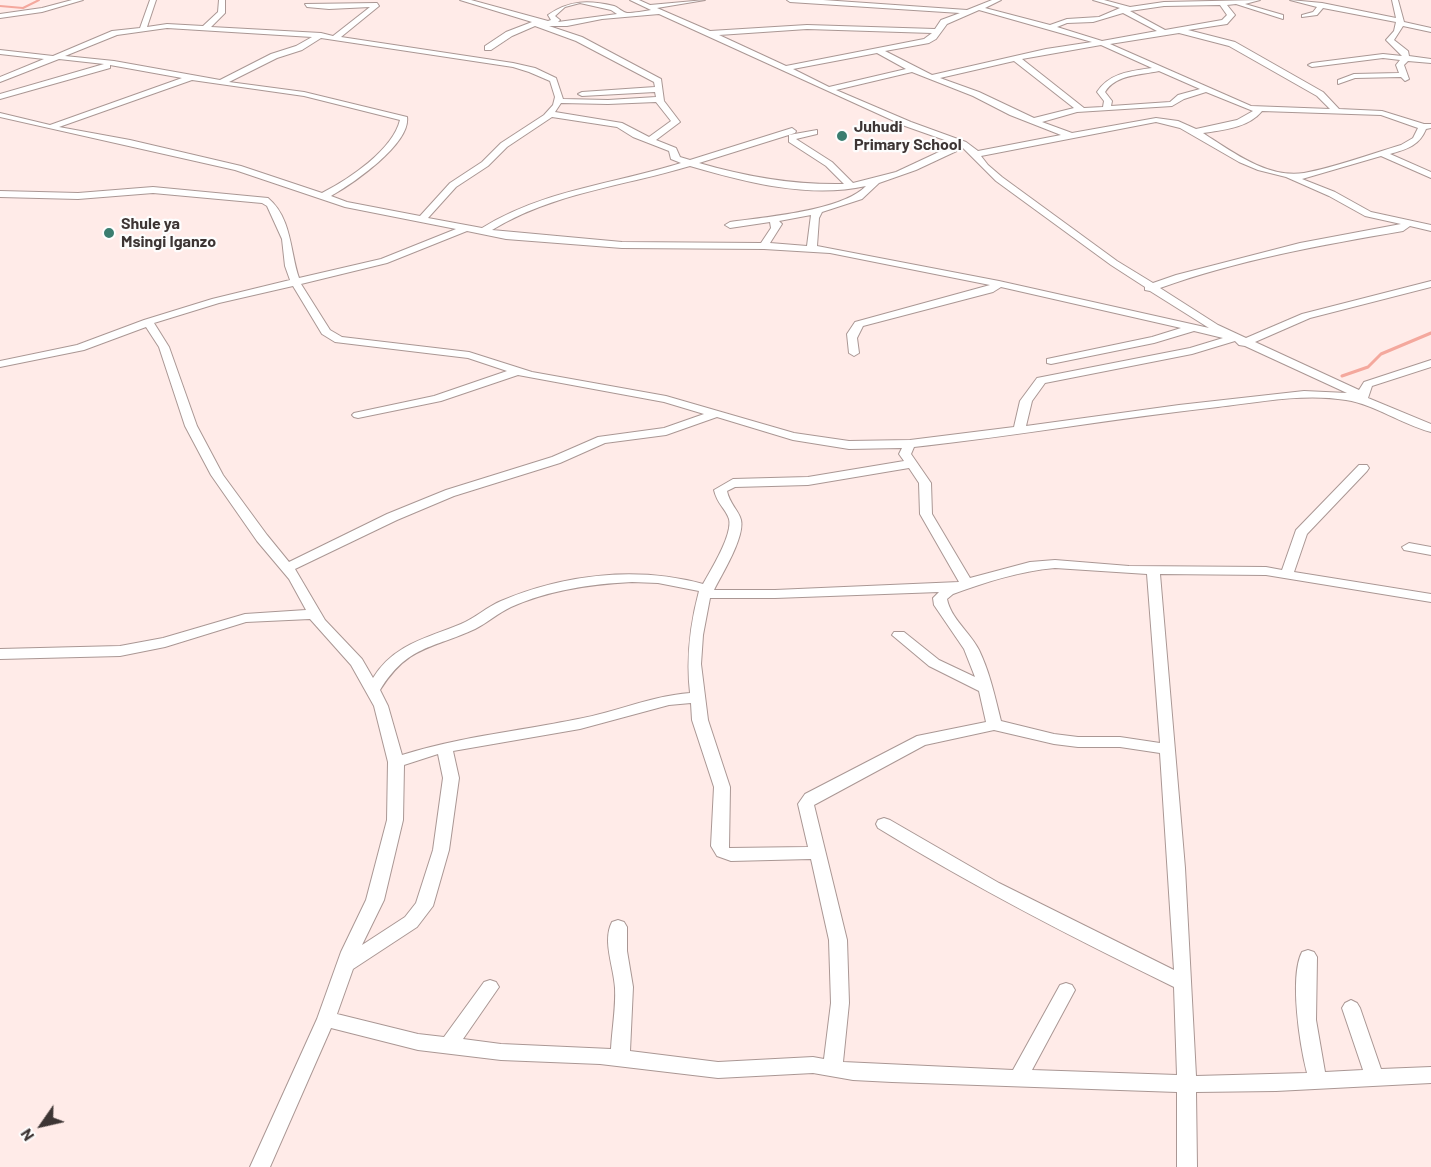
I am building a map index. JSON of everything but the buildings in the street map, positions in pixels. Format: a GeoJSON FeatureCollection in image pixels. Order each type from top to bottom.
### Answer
{"type":"FeatureCollection","features":[{"type":"Feature","properties":{"kind":"street"},"geometry":{"type":"LineString","coordinates":[[0,16],[42,10],[80,0]]}},
{"type":"Feature","properties":{"kind":"street"},"geometry":{"type":"LineString","coordinates":[[143,27],[153,0]]}},
{"type":"Feature","properties":{"kind":"street"},"geometry":{"type":"LineString","coordinates":[[206,27],[221,13],[222,0]]}},
{"type":"Feature","properties":{"kind":"street"},"geometry":{"type":"LineString","coordinates":[[298,7],[315,0]]}},
{"type":"Feature","properties":{"kind":"street"},"geometry":{"type":"LineString","coordinates":[[336,37],[384,0]]}},
{"type":"Feature","properties":{"kind":"street"},"geometry":{"type":"LineString","coordinates":[[463,0],[542,23],[579,39],[658,81],[659,99],[676,122],[650,141]]}},
{"type":"Feature","properties":{"kind":"street"},"geometry":{"type":"LineString","coordinates":[[633,0],[908,124],[963,144],[976,154],[985,167],[999,179],[1149,288],[1235,339],[1332,381],[1391,412]]}},
{"type":"Feature","properties":{"kind":"street"},"geometry":{"type":"LineString","coordinates":[[649,7],[702,0]]}},
{"type":"Feature","properties":{"kind":"street"},"geometry":{"type":"LineString","coordinates":[[790,0],[975,9],[1052,27],[1102,44],[1162,68],[1240,104],[1259,109],[1335,110],[1388,114],[1427,126],[1413,142],[1383,154],[1313,174],[1287,176]]}},
{"type":"Feature","properties":{"kind":"street"},"geometry":{"type":"LineString","coordinates":[[786,68],[926,41],[933,37],[944,22],[998,0]]}},
{"type":"Feature","properties":{"kind":"street"},"geometry":{"type":"LineString","coordinates":[[1096,0],[1125,9],[1162,31]]}},
{"type":"Feature","properties":{"kind":"street"},"geometry":{"type":"LineString","coordinates":[[1052,27],[1069,20],[1093,20],[1125,9],[1171,3],[1223,4],[1257,0]]}},
{"type":"Feature","properties":{"kind":"street"},"geometry":{"type":"LineString","coordinates":[[1293,0],[1362,15],[1401,20],[1431,30]]}},
{"type":"Feature","properties":{"kind":"street"},"geometry":{"type":"LineString","coordinates":[[1304,16],[1315,14],[1324,6],[1337,0]]}},
{"type":"Feature","properties":{"kind":"street"},"geometry":{"type":"LineString","coordinates":[[1395,0],[1401,20],[1397,34],[1390,40],[1403,51],[1406,58]]}},
{"type":"Feature","properties":{"kind":"street"},"geometry":{"type":"LineString","coordinates":[[488,48],[509,34],[556,20],[550,16],[563,6],[581,1],[613,8],[622,14]]}},
{"type":"Feature","properties":{"kind":"street"},"geometry":{"type":"LineString","coordinates":[[1237,3],[1280,16]]}},
{"type":"Feature","properties":{"kind":"street"},"geometry":{"type":"LineString","coordinates":[[931,78],[1046,51],[1102,44],[1229,20],[1231,15],[1223,4]]}},
{"type":"Feature","properties":{"kind":"street"},"geometry":{"type":"LineString","coordinates":[[307,5],[323,7],[376,5]]}},
{"type":"Feature","properties":{"kind":"street"},"geometry":{"type":"LineString","coordinates":[[542,23],[572,23],[622,14],[659,12]]}},
{"type":"Feature","properties":{"kind":"street"},"geometry":{"type":"LineString","coordinates":[[1401,20],[1418,18]]}},
{"type":"Feature","properties":{"kind":"street"},"geometry":{"type":"LineString","coordinates":[[0,80],[111,34],[143,27],[206,27],[321,35],[513,65],[553,80],[558,91],[558,101],[550,114],[453,185],[423,218]]}},
{"type":"Feature","properties":{"kind":"street"},"geometry":{"type":"LineString","coordinates":[[710,33],[807,27],[936,31]]}},
{"type":"Feature","properties":{"kind":"street"},"geometry":{"type":"LineString","coordinates":[[1178,29],[1232,44],[1320,94],[1335,110]]}},
{"type":"Feature","properties":{"kind":"street"},"geometry":{"type":"LineString","coordinates":[[221,82],[274,56],[299,48],[321,35]]}},
{"type":"Feature","properties":{"kind":"street"},"geometry":{"type":"LineString","coordinates":[[879,51],[912,70],[976,94],[1073,137]]}},
{"type":"Feature","properties":{"kind":"street"},"geometry":{"type":"LineString","coordinates":[[0,52],[114,63],[283,93],[304,94],[404,119],[404,125],[398,135],[360,174],[324,196]]}},
{"type":"Feature","properties":{"kind":"street"},"geometry":{"type":"LineString","coordinates":[[1312,65],[1376,56],[1431,61]]}},
{"type":"Feature","properties":{"kind":"street"},"geometry":{"type":"LineString","coordinates":[[1341,82],[1354,76],[1404,77],[1400,65],[1406,58]]}},
{"type":"Feature","properties":{"kind":"street"},"geometry":{"type":"LineString","coordinates":[[1017,59],[1080,111]]}},
{"type":"Feature","properties":{"kind":"street"},"geometry":{"type":"LineString","coordinates":[[0,97],[114,63]]}},
{"type":"Feature","properties":{"kind":"street"},"geometry":{"type":"LineString","coordinates":[[1107,109],[1108,101],[1101,92],[1104,87],[1123,76],[1162,68]]}},
{"type":"Feature","properties":{"kind":"street"},"geometry":{"type":"LineString","coordinates":[[828,89],[912,70]]}},
{"type":"Feature","properties":{"kind":"street"},"geometry":{"type":"LineString","coordinates":[[50,128],[193,77]]}},
{"type":"Feature","properties":{"kind":"street"},"geometry":{"type":"LineString","coordinates":[[577,94],[658,89]]}},
{"type":"Feature","properties":{"kind":"street"},"geometry":{"type":"LineString","coordinates":[[1035,121],[1080,111],[1172,104],[1181,98],[1207,89]]}},
{"type":"Feature","properties":{"kind":"street"},"geometry":{"type":"LineString","coordinates":[[558,101],[623,102],[659,99]]}},
{"type":"Feature","properties":{"kind":"street"},"geometry":{"type":"LineString","coordinates":[[1128,107],[1156,120]]}},
{"type":"Feature","properties":{"kind":"street"},"geometry":{"type":"LineString","coordinates":[[1196,132],[1244,120],[1256,114],[1259,109]]}},
{"type":"Feature","properties":{"kind":"street"},"geometry":{"type":"LineString","coordinates":[[550,114],[619,125],[673,150],[674,157],[677,159],[756,180],[851,186],[932,161],[963,144]]}},
{"type":"Feature","properties":{"kind":"street"},"geometry":{"type":"LineString","coordinates":[[1,117],[238,168],[345,204],[483,232],[574,243],[812,248],[999,284],[1235,339]]}},
{"type":"Feature","properties":{"kind":"street"},"geometry":{"type":"LineString","coordinates":[[976,154],[1156,120],[1174,122],[1249,163],[1332,194],[1368,214],[1431,228]]}},
{"type":"Feature","properties":{"kind":"street"},"geometry":{"type":"LineString","coordinates":[[483,232],[501,220],[533,205],[611,183],[658,173],[690,161],[752,145],[792,130]]}},
{"type":"Feature","properties":{"kind":"street"},"geometry":{"type":"LineString","coordinates":[[814,132],[792,137],[792,140],[829,164],[851,186]]}},
{"type":"Feature","properties":{"kind":"street"},"geometry":{"type":"LineString","coordinates":[[1383,154],[1431,175]]}},
{"type":"Feature","properties":{"kind":"street"},"geometry":{"type":"LineString","coordinates":[[730,225],[819,209],[860,196],[878,179]]}},
{"type":"Feature","properties":{"kind":"street"},"geometry":{"type":"LineString","coordinates":[[0,194],[78,196],[153,190],[264,200],[272,205],[287,239],[290,266],[296,283],[326,332],[339,340],[454,352],[480,358],[516,372],[565,383],[666,399],[768,429],[820,441],[849,445],[910,444],[1179,408],[1304,394],[1344,396],[1372,402],[1431,428]]}},
{"type":"Feature","properties":{"kind":"street"},"geometry":{"type":"LineString","coordinates":[[812,248],[814,218],[819,209]]}},
{"type":"Feature","properties":{"kind":"street"},"geometry":{"type":"LineString","coordinates":[[764,246],[776,228],[777,224],[772,218]]}},
{"type":"Feature","properties":{"kind":"street"},"geometry":{"type":"LineString","coordinates":[[1149,288],[1180,277],[1300,246],[1406,224],[1431,235]]}},
{"type":"Feature","properties":{"kind":"street"},"geometry":{"type":"LineString","coordinates":[[0,364],[80,348],[148,322],[216,302],[384,261],[466,228]]}},
{"type":"Feature","properties":{"kind":"street"},"geometry":{"type":"LineString","coordinates":[[854,353],[851,341],[859,324],[983,292],[999,284]]}},
{"type":"Feature","properties":{"kind":"street"},"geometry":{"type":"LineString","coordinates":[[1019,430],[1026,401],[1041,380],[1192,351],[1306,316],[1431,284]]}},
{"type":"Feature","properties":{"kind":"street"},"geometry":{"type":"LineString","coordinates":[[148,322],[164,347],[191,426],[213,468],[235,503],[295,577],[314,614],[334,640],[357,662],[374,690],[381,706],[396,762],[395,820],[375,900],[345,965],[326,1019],[260,1167]]}},
{"type":"Feature","properties":{"kind":"street"},"geometry":{"type":"LineString","coordinates":[[1051,361],[1154,340],[1193,328]]}},
{"type":"Feature","properties":{"kind":"street"},"geometry":{"type":"LineString","coordinates":[[1363,397],[1368,384],[1431,363]]}},
{"type":"Feature","properties":{"kind":"street"},"geometry":{"type":"LineString","coordinates":[[358,415],[437,399],[516,372]]}},
{"type":"Feature","properties":{"kind":"street"},"geometry":{"type":"LineString","coordinates":[[287,568],[392,517],[450,493],[556,460],[602,440],[658,433],[718,413]]}},
{"type":"Feature","properties":{"kind":"street"},"geometry":{"type":"LineString","coordinates":[[910,444],[905,454],[925,483],[927,489],[924,502],[930,523],[962,586]]}},
{"type":"Feature","properties":{"kind":"street"},"geometry":{"type":"LineString","coordinates":[[816,853],[731,855],[723,852],[720,846],[722,787],[703,735],[696,698],[694,664],[696,635],[705,592],[735,533],[735,519],[720,496],[720,489],[744,482],[808,481],[911,464]]}},
{"type":"Feature","properties":{"kind":"street"},"geometry":{"type":"LineString","coordinates":[[1287,573],[1294,562],[1295,546],[1301,533],[1363,468]]}},
{"type":"Feature","properties":{"kind":"street"},"geometry":{"type":"LineString","coordinates":[[1409,547],[1431,551]]}},
{"type":"Feature","properties":{"kind":"street"},"geometry":{"type":"LineString","coordinates":[[994,725],[986,689],[971,648],[940,603],[943,594],[1015,569],[1043,564],[1083,564],[1129,570],[1235,569],[1287,573],[1431,598]]}},
{"type":"Feature","properties":{"kind":"street"},"geometry":{"type":"LineString","coordinates":[[1153,569],[1188,1084],[1187,1167]]}},
{"type":"Feature","properties":{"kind":"street"},"geometry":{"type":"LineString","coordinates":[[374,690],[389,664],[423,642],[474,623],[501,606],[535,593],[596,581],[661,578],[680,580],[705,592],[775,594],[962,586]]}},
{"type":"Feature","properties":{"kind":"street"},"geometry":{"type":"LineString","coordinates":[[0,654],[120,651],[165,642],[245,618],[314,614]]}},
{"type":"Feature","properties":{"kind":"street"},"geometry":{"type":"LineString","coordinates":[[899,635],[934,663],[986,689]]}},
{"type":"Feature","properties":{"kind":"street"},"geometry":{"type":"LineString","coordinates":[[396,762],[444,747],[580,724],[675,699],[696,698]]}},
{"type":"Feature","properties":{"kind":"street"},"geometry":{"type":"LineString","coordinates":[[833,1067],[840,1004],[838,940],[806,804],[816,794],[872,768],[908,746],[994,725],[1054,739],[1078,742],[1119,742],[1167,749]]}},
{"type":"Feature","properties":{"kind":"street"},"geometry":{"type":"LineString","coordinates":[[345,965],[411,922],[424,906],[441,850],[451,778],[444,747]]}},
{"type":"Feature","properties":{"kind":"street"},"geometry":{"type":"LineString","coordinates":[[884,824],[925,850],[1054,920],[1182,982]]}},
{"type":"Feature","properties":{"kind":"street"},"geometry":{"type":"LineString","coordinates":[[618,927],[618,951],[624,987],[620,1058]]}},
{"type":"Feature","properties":{"kind":"street"},"geometry":{"type":"LineString","coordinates":[[1308,957],[1304,999],[1311,1052],[1318,1081]]}},
{"type":"Feature","properties":{"kind":"street"},"geometry":{"type":"LineString","coordinates":[[448,1046],[490,987]]}},
{"type":"Feature","properties":{"kind":"street"},"geometry":{"type":"LineString","coordinates":[[1019,1077],[1066,990]]}},
{"type":"Feature","properties":{"kind":"street"},"geometry":{"type":"LineString","coordinates":[[1351,1008],[1375,1078]]}},
{"type":"Feature","properties":{"kind":"street"},"geometry":{"type":"LineString","coordinates":[[326,1019],[388,1036],[448,1046],[538,1055],[620,1058],[718,1070],[797,1065],[892,1074],[1188,1084],[1318,1081],[1431,1075]]}},
{"type":"Feature","properties":{"kind":"waterway"},"geometry":{"type":"LineString","coordinates":[[0,6],[23,8],[39,0]]}},
{"type":"Feature","properties":{"kind":"waterway"},"geometry":{"type":"LineString","coordinates":[[1342,376],[1368,367],[1381,354],[1431,333]]}},
{"type":"Feature","properties":{"kind":"place","name":"Juhudi Primary School"},"geometry":{"type":"Point","coordinates":[842,136]}},
{"type":"Feature","properties":{"kind":"place","name":"Shule ya Msingi Iganzo"},"geometry":{"type":"Point","coordinates":[109,233]}}]}
